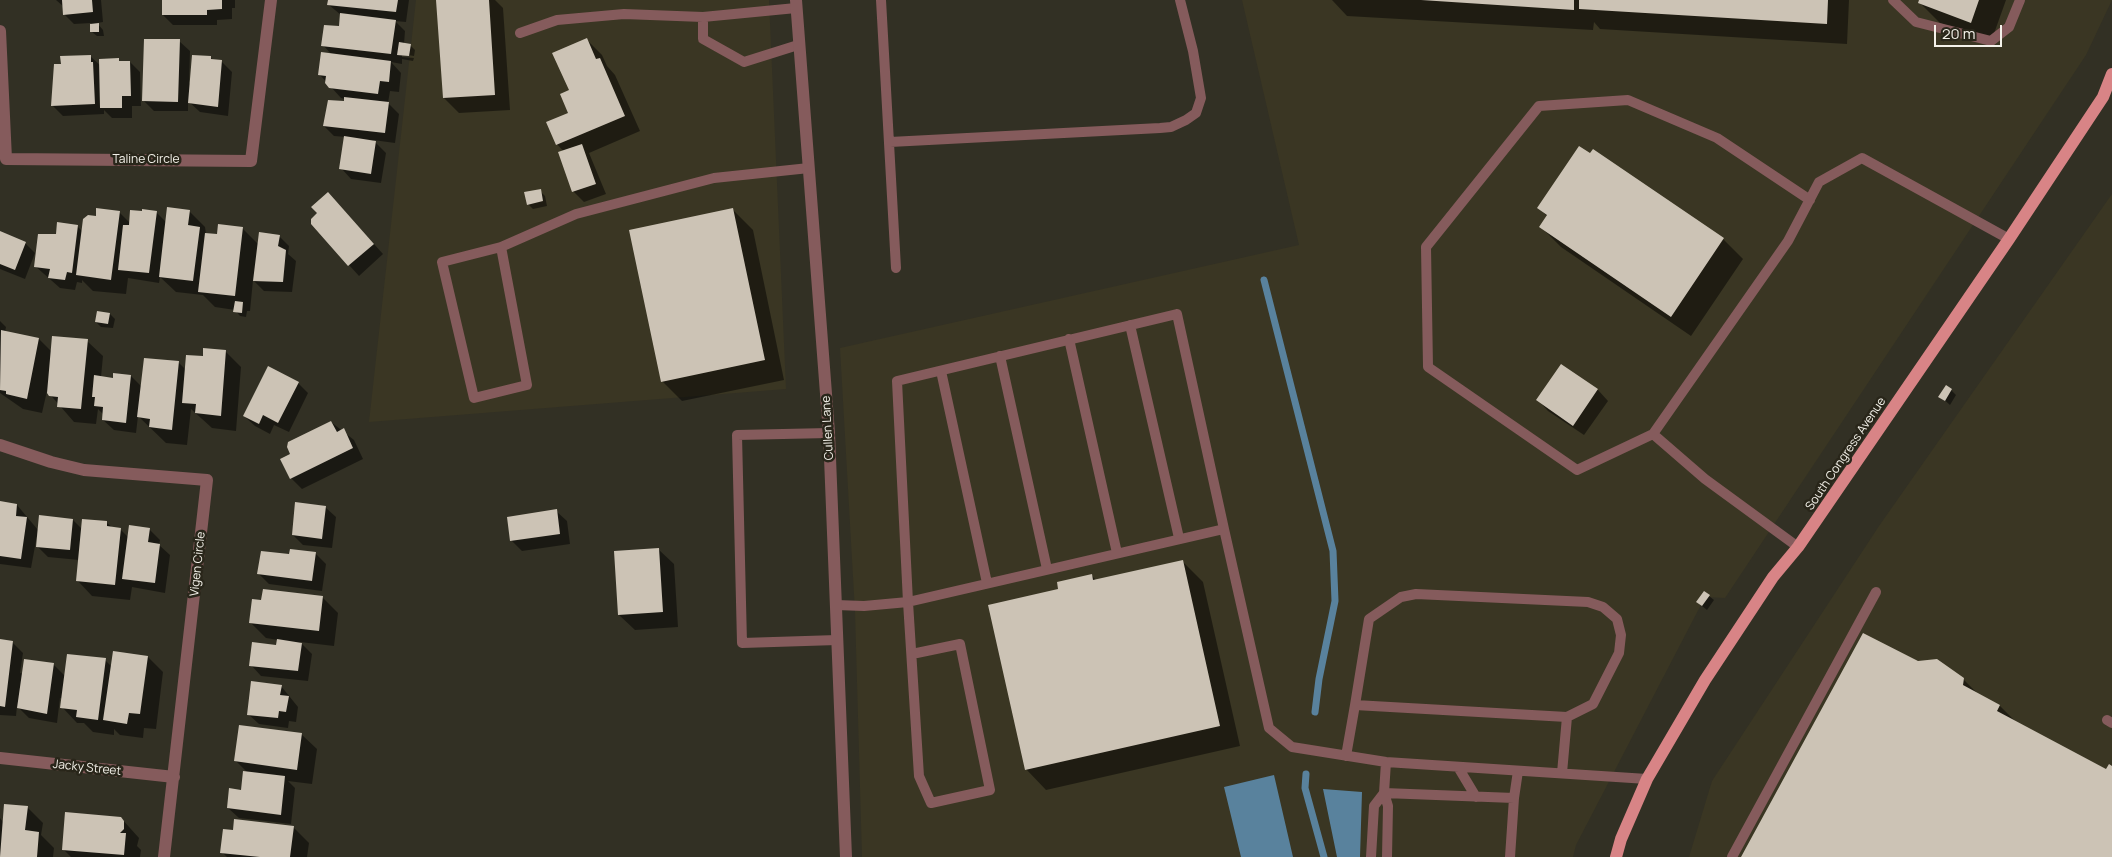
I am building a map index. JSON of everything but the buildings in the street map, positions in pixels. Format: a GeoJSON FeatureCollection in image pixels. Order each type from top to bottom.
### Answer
{"type":"FeatureCollection","features":[{"type":"Feature","properties":{"kind":"main road","name":"South Congress Avenue"},"geometry":{"type":"LineString","coordinates":[[1616,857],[1621,839],[1647,779],[1705,680],[1773,577],[1798,547],[2009,239],[2103,97],[2112,74]]}},
{"type":"Feature","properties":{"kind":"street","name":"Taline Circle"},"geometry":{"type":"LineString","coordinates":[[0,31],[6,159],[251,160],[270,0]]}},
{"type":"Feature","properties":{"kind":"street","name":"Cullen Lane"},"geometry":{"type":"LineString","coordinates":[[796,4],[829,433],[846,857]]}},
{"type":"Feature","properties":{"kind":"street","name":"Vigen Circle"},"geometry":{"type":"LineString","coordinates":[[0,445],[51,462],[84,470],[207,480],[164,857]]}},
{"type":"Feature","properties":{"kind":"street","name":"Jacky Street"},"geometry":{"type":"LineString","coordinates":[[0,758],[174,777]]}},
{"type":"Feature","properties":{"kind":"lane"},"geometry":{"type":"LineString","coordinates":[[881,0],[896,268]]}},
{"type":"Feature","properties":{"kind":"lane"},"geometry":{"type":"LineString","coordinates":[[890,142],[1160,128],[1171,127],[1186,120],[1196,113],[1201,98],[1193,51],[1180,0]]}},
{"type":"Feature","properties":{"kind":"lane"},"geometry":{"type":"LineString","coordinates":[[1893,0],[1916,22],[1991,41],[2009,27],[2020,0]]}},
{"type":"Feature","properties":{"kind":"lane"},"geometry":{"type":"LineString","coordinates":[[520,33],[557,20],[624,14],[703,17],[796,4]]}},
{"type":"Feature","properties":{"kind":"lane"},"geometry":{"type":"LineString","coordinates":[[703,17],[703,39],[744,62],[798,45]]}},
{"type":"Feature","properties":{"kind":"lane"},"geometry":{"type":"LineString","coordinates":[[1810,200],[1717,138],[1628,100],[1539,106],[1426,247],[1428,367],[1577,470],[1653,434],[1788,241],[1820,182],[1862,158],[2009,239]]}},
{"type":"Feature","properties":{"kind":"lane"},"geometry":{"type":"LineString","coordinates":[[501,247],[527,385],[474,398],[442,262],[501,247],[576,214],[714,178],[809,168]]}},
{"type":"Feature","properties":{"kind":"lane"},"geometry":{"type":"LineString","coordinates":[[912,654],[960,644],[990,790],[931,803],[919,776],[908,602],[897,381],[1177,314],[1269,728],[1292,746],[1386,762],[1647,779]]}},
{"type":"Feature","properties":{"kind":"lane"},"geometry":{"type":"LineString","coordinates":[[1130,325],[1179,538]]}},
{"type":"Feature","properties":{"kind":"lane"},"geometry":{"type":"LineString","coordinates":[[1069,339],[1117,553]]}},
{"type":"Feature","properties":{"kind":"lane"},"geometry":{"type":"LineString","coordinates":[[1000,356],[1047,569]]}},
{"type":"Feature","properties":{"kind":"lane"},"geometry":{"type":"LineString","coordinates":[[940,371],[987,583]]}},
{"type":"Feature","properties":{"kind":"lane"},"geometry":{"type":"LineString","coordinates":[[829,433],[737,435],[742,643],[837,640]]}},
{"type":"Feature","properties":{"kind":"lane"},"geometry":{"type":"LineString","coordinates":[[1653,434],[1705,479],[1798,547]]}},
{"type":"Feature","properties":{"kind":"lane"},"geometry":{"type":"LineString","coordinates":[[836,605],[864,606],[908,602],[1224,529]]}},
{"type":"Feature","properties":{"kind":"lane"},"geometry":{"type":"LineString","coordinates":[[1732,857],[1876,592]]}},
{"type":"Feature","properties":{"kind":"lane"},"geometry":{"type":"LineString","coordinates":[[1346,756],[1369,619],[1401,597],[1416,594],[1588,602],[1603,607],[1617,619],[1621,635],[1619,653],[1593,704],[1567,717],[1355,705]]}},
{"type":"Feature","properties":{"kind":"lane"},"geometry":{"type":"LineString","coordinates":[[1562,773],[1567,717]]}},
{"type":"Feature","properties":{"kind":"lane"},"geometry":{"type":"LineString","coordinates":[[1386,762],[1384,793],[1388,806],[1387,857]]}},
{"type":"Feature","properties":{"kind":"lane"},"geometry":{"type":"LineString","coordinates":[[1458,767],[1476,797]]}},
{"type":"Feature","properties":{"kind":"lane"},"geometry":{"type":"LineString","coordinates":[[1510,857],[1518,771]]}},
{"type":"Feature","properties":{"kind":"lane"},"geometry":{"type":"LineString","coordinates":[[1384,793],[1514,798]]}},
{"type":"Feature","properties":{"kind":"lane"},"geometry":{"type":"LineString","coordinates":[[1372,857],[1374,806],[1384,793]]}},
{"type":"Feature","properties":{"kind":"shaded area"},"geometry":{"type":"Polygon","coordinates":[[[416,0],[769,0],[786,389],[369,422],[416,0]]]}},
{"type":"Feature","properties":{"kind":"shaded area"},"geometry":{"type":"Polygon","coordinates":[[[1242,0],[2112,0],[2086,55],[1725,598],[1705,597],[1576,845],[1573,857],[862,857],[855,612],[840,348],[1299,245],[1242,0]]]}},
{"type":"Feature","properties":{"kind":"shaded area"},"geometry":{"type":"Polygon","coordinates":[[[2112,194],[2112,857],[1689,857],[1712,781],[1879,526],[2112,194]]]}},
{"type":"Feature","properties":{"kind":"water"},"geometry":{"type":"Polygon","coordinates":[[[1274,775],[1293,857],[1241,857],[1224,787],[1274,775]]]}},
{"type":"Feature","properties":{"kind":"water"},"geometry":{"type":"Polygon","coordinates":[[[1323,789],[1362,792],[1360,857],[1337,857],[1323,789]]]}},
{"type":"Feature","properties":{"kind":"waterway"},"geometry":{"type":"LineString","coordinates":[[1264,280],[1333,551],[1335,601],[1319,679],[1315,712]]}},
{"type":"Feature","properties":{"kind":"waterway"},"geometry":{"type":"LineString","coordinates":[[1306,774],[1305,788],[1324,857]]}}]}
